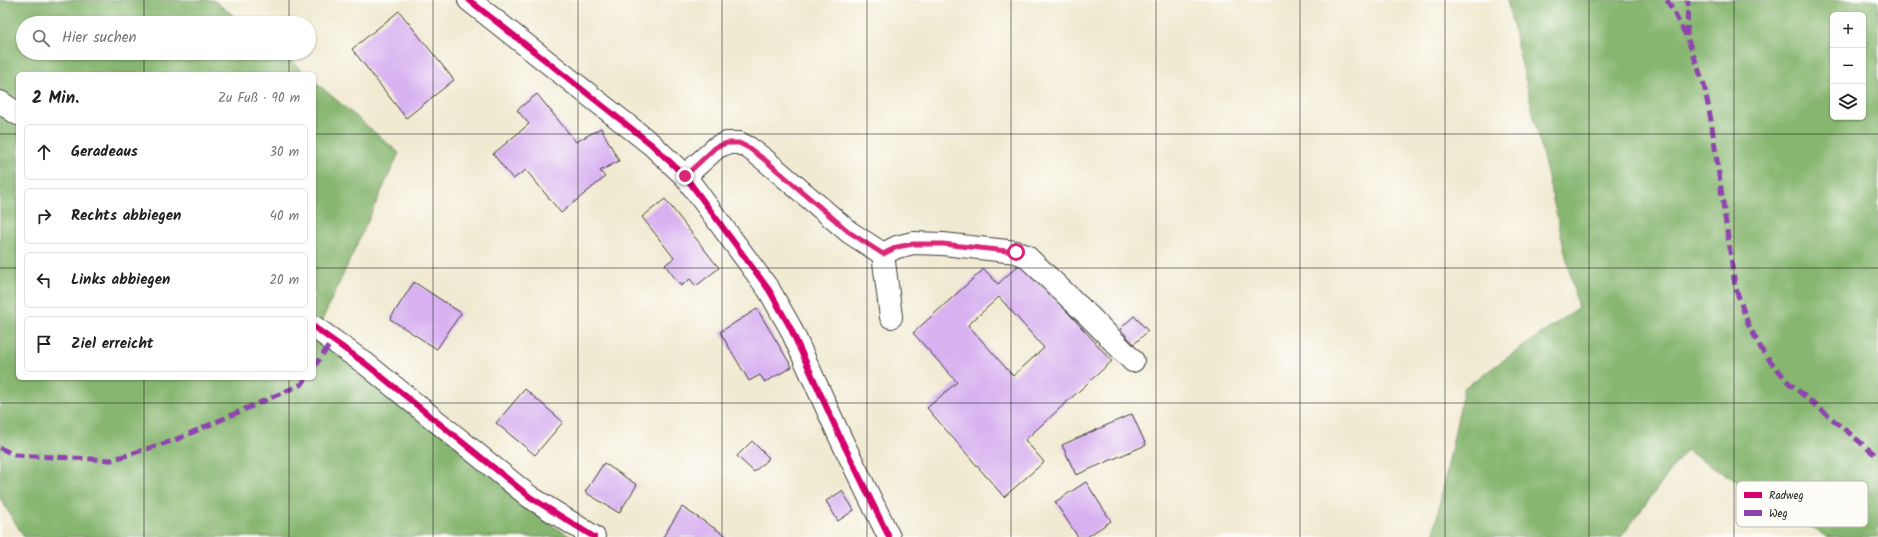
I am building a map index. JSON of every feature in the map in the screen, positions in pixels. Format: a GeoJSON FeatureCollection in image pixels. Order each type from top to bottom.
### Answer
{"type":"FeatureCollection","features":[{"type":"Feature","properties":{"kind":"street"},"geometry":{"type":"LineString","coordinates":[[469,0],[651,144],[685,176],[769,290],[790,328],[840,437],[889,537]]}},
{"type":"Feature","properties":{"kind":"street"},"geometry":{"type":"LineString","coordinates":[[0,102],[16,113]]}},
{"type":"Feature","properties":{"kind":"street"},"geometry":{"type":"LineString","coordinates":[[685,176],[716,147],[727,143],[739,143],[749,148],[765,160],[849,232],[883,254]]}},
{"type":"Feature","properties":{"kind":"street"},"geometry":{"type":"LineString","coordinates":[[883,254],[897,247],[913,244],[943,244],[1016,252],[1026,256],[1090,317],[1133,361]]}},
{"type":"Feature","properties":{"kind":"street"},"geometry":{"type":"LineString","coordinates":[[883,254],[890,317]]}},
{"type":"Feature","properties":{"kind":"street"},"geometry":{"type":"LineString","coordinates":[[316,328],[366,364],[530,497],[594,537]]}},
{"type":"Feature","properties":{"kind":"green space"},"geometry":{"type":"Polygon","coordinates":[[[0,0],[213,0],[234,16],[16,16],[16,60],[289,60],[304,72],[16,72],[16,380],[316,380],[316,83],[399,153],[318,329],[547,522],[571,537],[24,537],[0,498],[0,0]]]}},
{"type":"Feature","properties":{"kind":"green space"},"geometry":{"type":"Polygon","coordinates":[[[1507,0],[1878,0],[1878,537],[1827,537],[1811,527],[1868,527],[1868,481],[1736,481],[1686,450],[1621,537],[1433,537],[1464,388],[1578,308],[1507,0]]]}},
{"type":"Feature","properties":{"kind":"building"},"geometry":{"type":"Polygon","coordinates":[[[399,11],[454,80],[406,118],[352,49],[399,11]]]}},
{"type":"Feature","properties":{"kind":"building"},"geometry":{"type":"Polygon","coordinates":[[[537,94],[576,142],[601,128],[619,161],[600,171],[605,177],[561,213],[526,170],[513,179],[493,154],[529,124],[517,110],[537,94]]]}},
{"type":"Feature","properties":{"kind":"building"},"geometry":{"type":"Polygon","coordinates":[[[665,199],[719,268],[696,286],[690,279],[681,286],[665,265],[674,258],[642,217],[665,199]]]}},
{"type":"Feature","properties":{"kind":"building"},"geometry":{"type":"Polygon","coordinates":[[[1022,262],[1112,361],[1025,440],[1044,462],[1004,497],[927,408],[957,382],[913,333],[984,269],[998,284],[1022,262]],[[999,297],[968,325],[1013,376],[1044,348],[999,297]]]}},
{"type":"Feature","properties":{"kind":"building"},"geometry":{"type":"Polygon","coordinates":[[[414,282],[461,313],[437,349],[390,319],[414,282]]]}},
{"type":"Feature","properties":{"kind":"building"},"geometry":{"type":"Polygon","coordinates":[[[757,309],[792,367],[765,382],[760,375],[749,381],[720,332],[757,309]]]}},
{"type":"Feature","properties":{"kind":"building"},"geometry":{"type":"Polygon","coordinates":[[[1134,316],[1148,331],[1134,344],[1120,329],[1134,316]]]}},
{"type":"Feature","properties":{"kind":"building"},"geometry":{"type":"Polygon","coordinates":[[[525,389],[563,422],[535,455],[496,423],[525,389]]]}},
{"type":"Feature","properties":{"kind":"building"},"geometry":{"type":"Polygon","coordinates":[[[1132,414],[1146,445],[1076,475],[1062,445],[1132,414]]]}},
{"type":"Feature","properties":{"kind":"building"},"geometry":{"type":"Polygon","coordinates":[[[752,441],[769,458],[754,472],[737,456],[752,441]]]}},
{"type":"Feature","properties":{"kind":"building"},"geometry":{"type":"Polygon","coordinates":[[[604,463],[637,485],[619,513],[585,492],[604,463]]]}},
{"type":"Feature","properties":{"kind":"building"},"geometry":{"type":"Polygon","coordinates":[[[1086,482],[1111,521],[1087,537],[1078,537],[1055,502],[1086,482]]]}},
{"type":"Feature","properties":{"kind":"building"},"geometry":{"type":"Polygon","coordinates":[[[842,491],[854,510],[838,521],[826,501],[842,491]]]}},
{"type":"Feature","properties":{"kind":"building"},"geometry":{"type":"Polygon","coordinates":[[[682,507],[728,537],[663,537],[682,507]]]}},
{"type":"Feature","properties":{"kind":"marked path"},"geometry":{"type":"LineString","coordinates":[[1667,0],[1687,37],[1704,85],[1711,120],[1735,286],[1748,324],[1763,352],[1789,383],[1878,457]]}},
{"type":"Feature","properties":{"kind":"marked path"},"geometry":{"type":"LineString","coordinates":[[1687,36],[1688,0]]}},
{"type":"Feature","properties":{"kind":"marked path"},"geometry":{"type":"LineString","coordinates":[[316,364],[333,340]]}},
{"type":"Feature","properties":{"kind":"marked path"},"geometry":{"type":"LineString","coordinates":[[0,448],[15,455],[111,460],[175,440],[302,384],[305,380]]}},
{"type":"Feature","properties":{"kind":"cycle path"},"geometry":{"type":"LineString","coordinates":[[469,0],[651,144],[685,176],[769,290],[790,327],[840,437],[889,537]]}},
{"type":"Feature","properties":{"kind":"cycle path"},"geometry":{"type":"LineString","coordinates":[[316,328],[366,364],[530,497],[594,537]]}},
{"type":"Feature","properties":{"kind":"route"},"geometry":{"type":"LineString","coordinates":[[685,176],[716,147],[727,143],[739,143],[749,148],[765,160],[849,232],[883,254],[897,247],[913,244],[943,244],[1000,249],[1016,252]]}}]}
